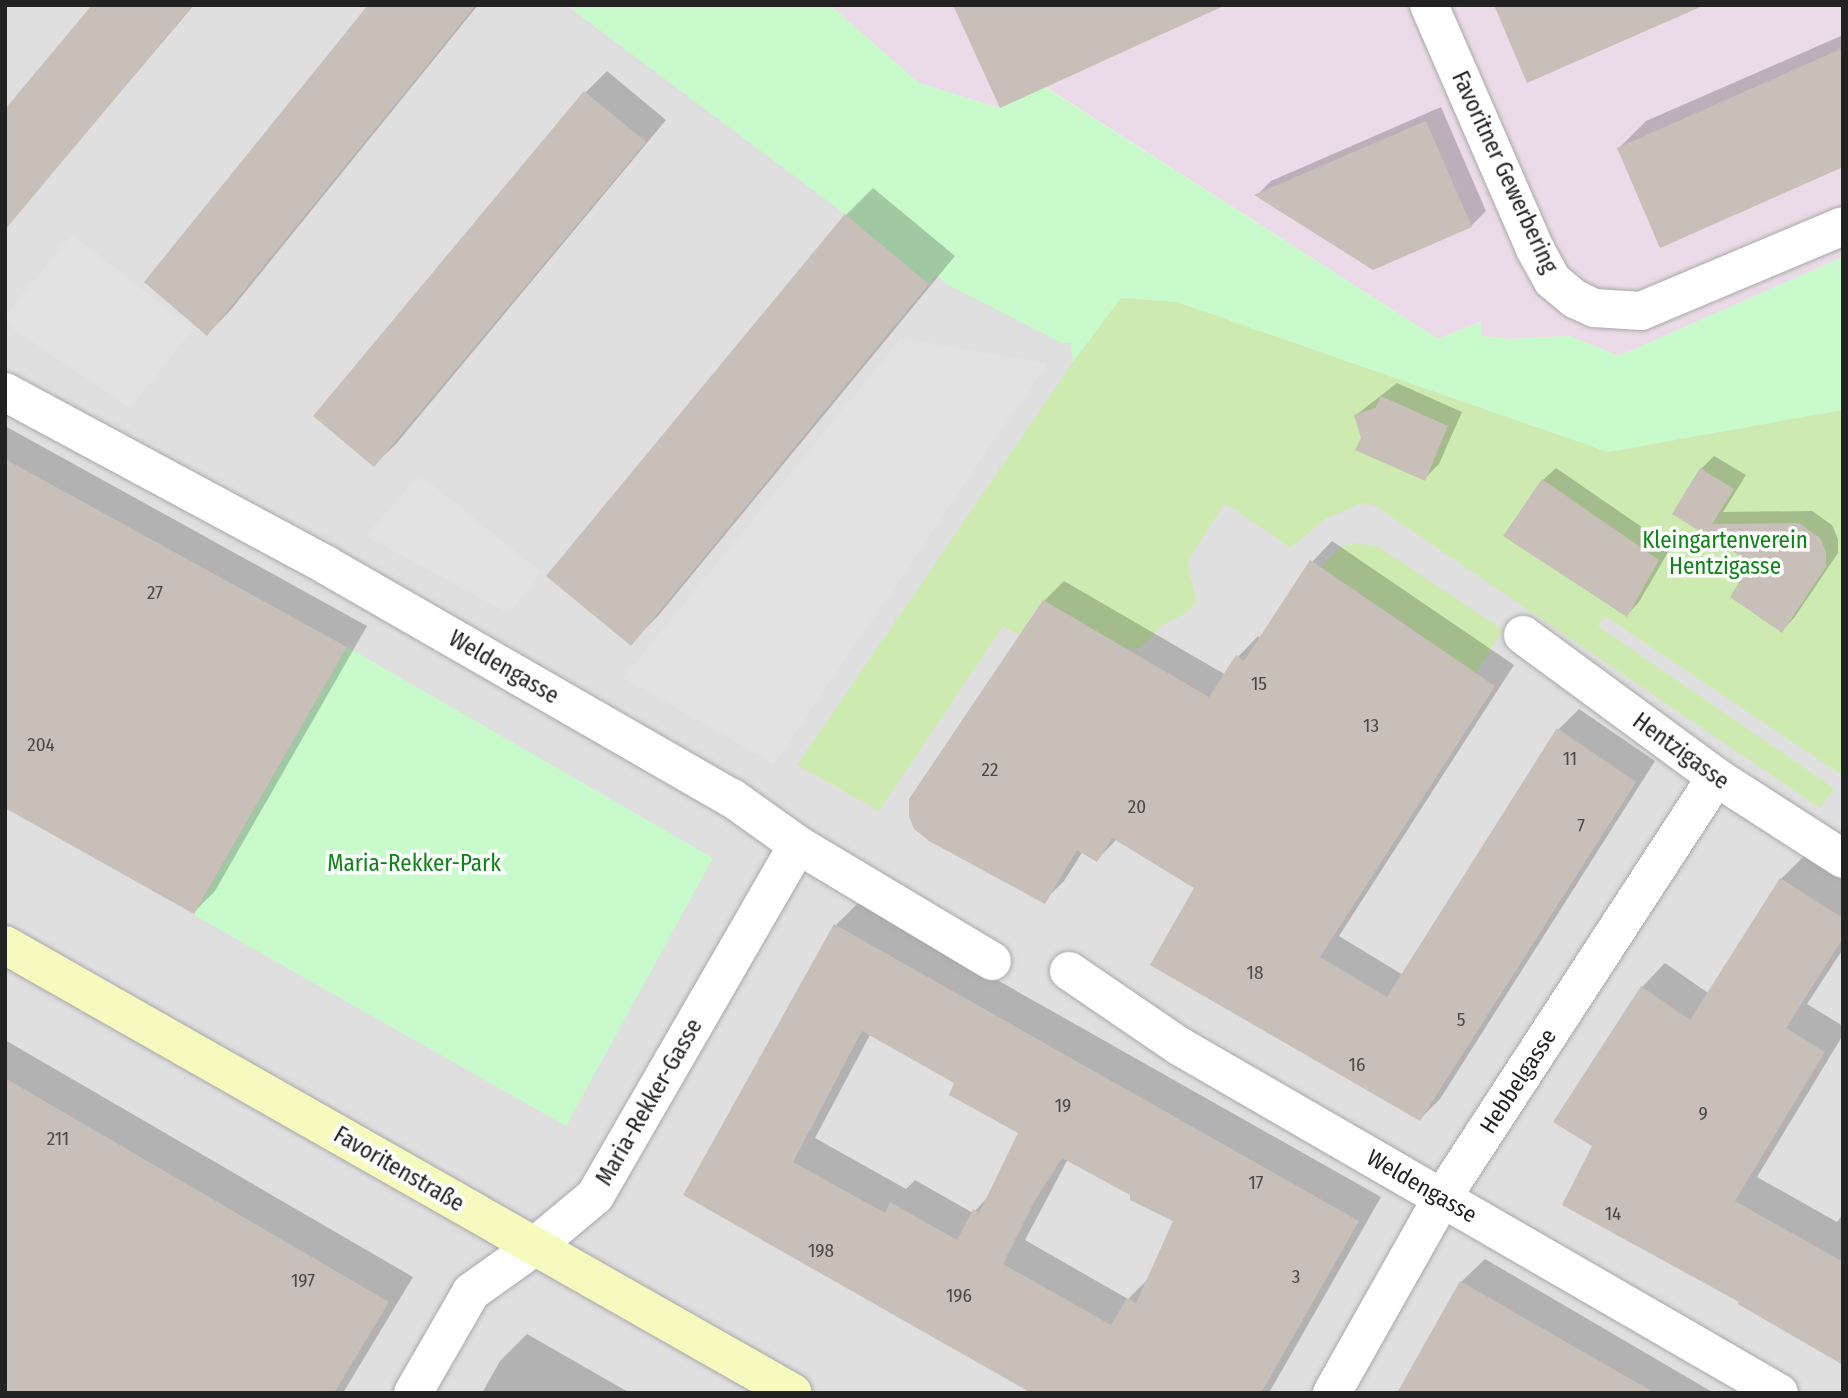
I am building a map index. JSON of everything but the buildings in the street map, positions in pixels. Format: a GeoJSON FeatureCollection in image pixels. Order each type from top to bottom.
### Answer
{"type":"FeatureCollection","features":[{"type":"Feature","properties":{"kind":"main road","name":"Favoritenstraße"},"geometry":{"type":"LineString","coordinates":[[5,945],[793,1393]]}},
{"type":"Feature","properties":{"kind":"street","name":"Favoritner Gewerbering"},"geometry":{"type":"LineString","coordinates":[[1429,5],[1535,249],[1552,279],[1575,299],[1594,309],[1642,312],[1843,226]]}},
{"type":"Feature","properties":{"kind":"street","name":"Weldengasse"},"geometry":{"type":"LineString","coordinates":[[5,392],[367,588],[732,797],[798,845],[992,961]]}},
{"type":"Feature","properties":{"kind":"street","name":"Hentzigasse"},"geometry":{"type":"LineString","coordinates":[[1523,635],[1716,777],[1843,859]]}},
{"type":"Feature","properties":{"kind":"street","name":"Hebbelgasse"},"geometry":{"type":"LineString","coordinates":[[1332,1393],[1442,1198],[1716,777]]}},
{"type":"Feature","properties":{"kind":"street","name":"Maria-Rekker-Gasse"},"geometry":{"type":"LineString","coordinates":[[413,1393],[471,1292],[534,1247],[595,1196],[798,845]]}},
{"type":"Feature","properties":{"kind":"street","name":"Weldengasse"},"geometry":{"type":"LineString","coordinates":[[1069,971],[1179,1046],[1779,1393]]}},
{"type":"Feature","properties":{"kind":"shaded area"},"geometry":{"type":"Polygon","coordinates":[[[5,5],[830,5],[1177,302],[1536,427],[1843,257],[1843,1393],[5,1393],[5,5]]]}},
{"type":"Feature","properties":{"kind":"shaded area"},"geometry":{"type":"Polygon","coordinates":[[[830,5],[1843,5],[1843,257],[1619,356],[1570,336],[1509,339],[1481,336],[1480,322],[1438,339],[1046,87],[1000,108],[919,83],[830,5]]]}},
{"type":"Feature","properties":{"kind":"shaded area"},"geometry":{"type":"Polygon","coordinates":[[[72,234],[193,329],[130,409],[5,323],[5,316],[72,234]]]}},
{"type":"Feature","properties":{"kind":"shaded area"},"geometry":{"type":"Polygon","coordinates":[[[901,338],[1047,363],[774,764],[623,678],[901,338]]]}},
{"type":"Feature","properties":{"kind":"shaded area"},"geometry":{"type":"Polygon","coordinates":[[[419,474],[541,572],[509,614],[366,536],[419,474]]]}},
{"type":"Feature","properties":{"kind":"green space"},"geometry":{"type":"Polygon","coordinates":[[[566,5],[830,5],[919,83],[1000,108],[1045,87],[1438,339],[1481,322],[1481,336],[1509,339],[1570,336],[1619,356],[1843,257],[1843,410],[1608,452],[1177,302],[1121,298],[1073,362],[1071,343],[1062,343],[948,285],[936,275],[929,284],[845,214],[566,5]]]}},
{"type":"Feature","properties":{"kind":"green space","name":"Kleingartenverein Hentzigasse"},"geometry":{"type":"Polygon","coordinates":[[[1120,298],[1177,302],[1608,452],[1843,410],[1843,776],[1605,616],[1598,626],[1834,788],[1820,808],[1374,505],[1362,503],[1325,519],[1291,548],[1225,503],[1187,562],[1197,602],[1186,613],[1161,626],[1141,648],[1127,649],[1042,600],[1019,635],[1003,626],[879,811],[797,765],[1073,362],[1120,298]]]}},
{"type":"Feature","properties":{"kind":"green space"},"geometry":{"type":"Polygon","coordinates":[[[1354,543],[1377,546],[1503,630],[1476,673],[1321,567],[1342,546],[1354,543]]]}},
{"type":"Feature","properties":{"kind":"green space","name":"Maria-Rekker-Park"},"geometry":{"type":"Polygon","coordinates":[[[347,647],[713,858],[566,1126],[194,915],[347,647]]]}}]}
